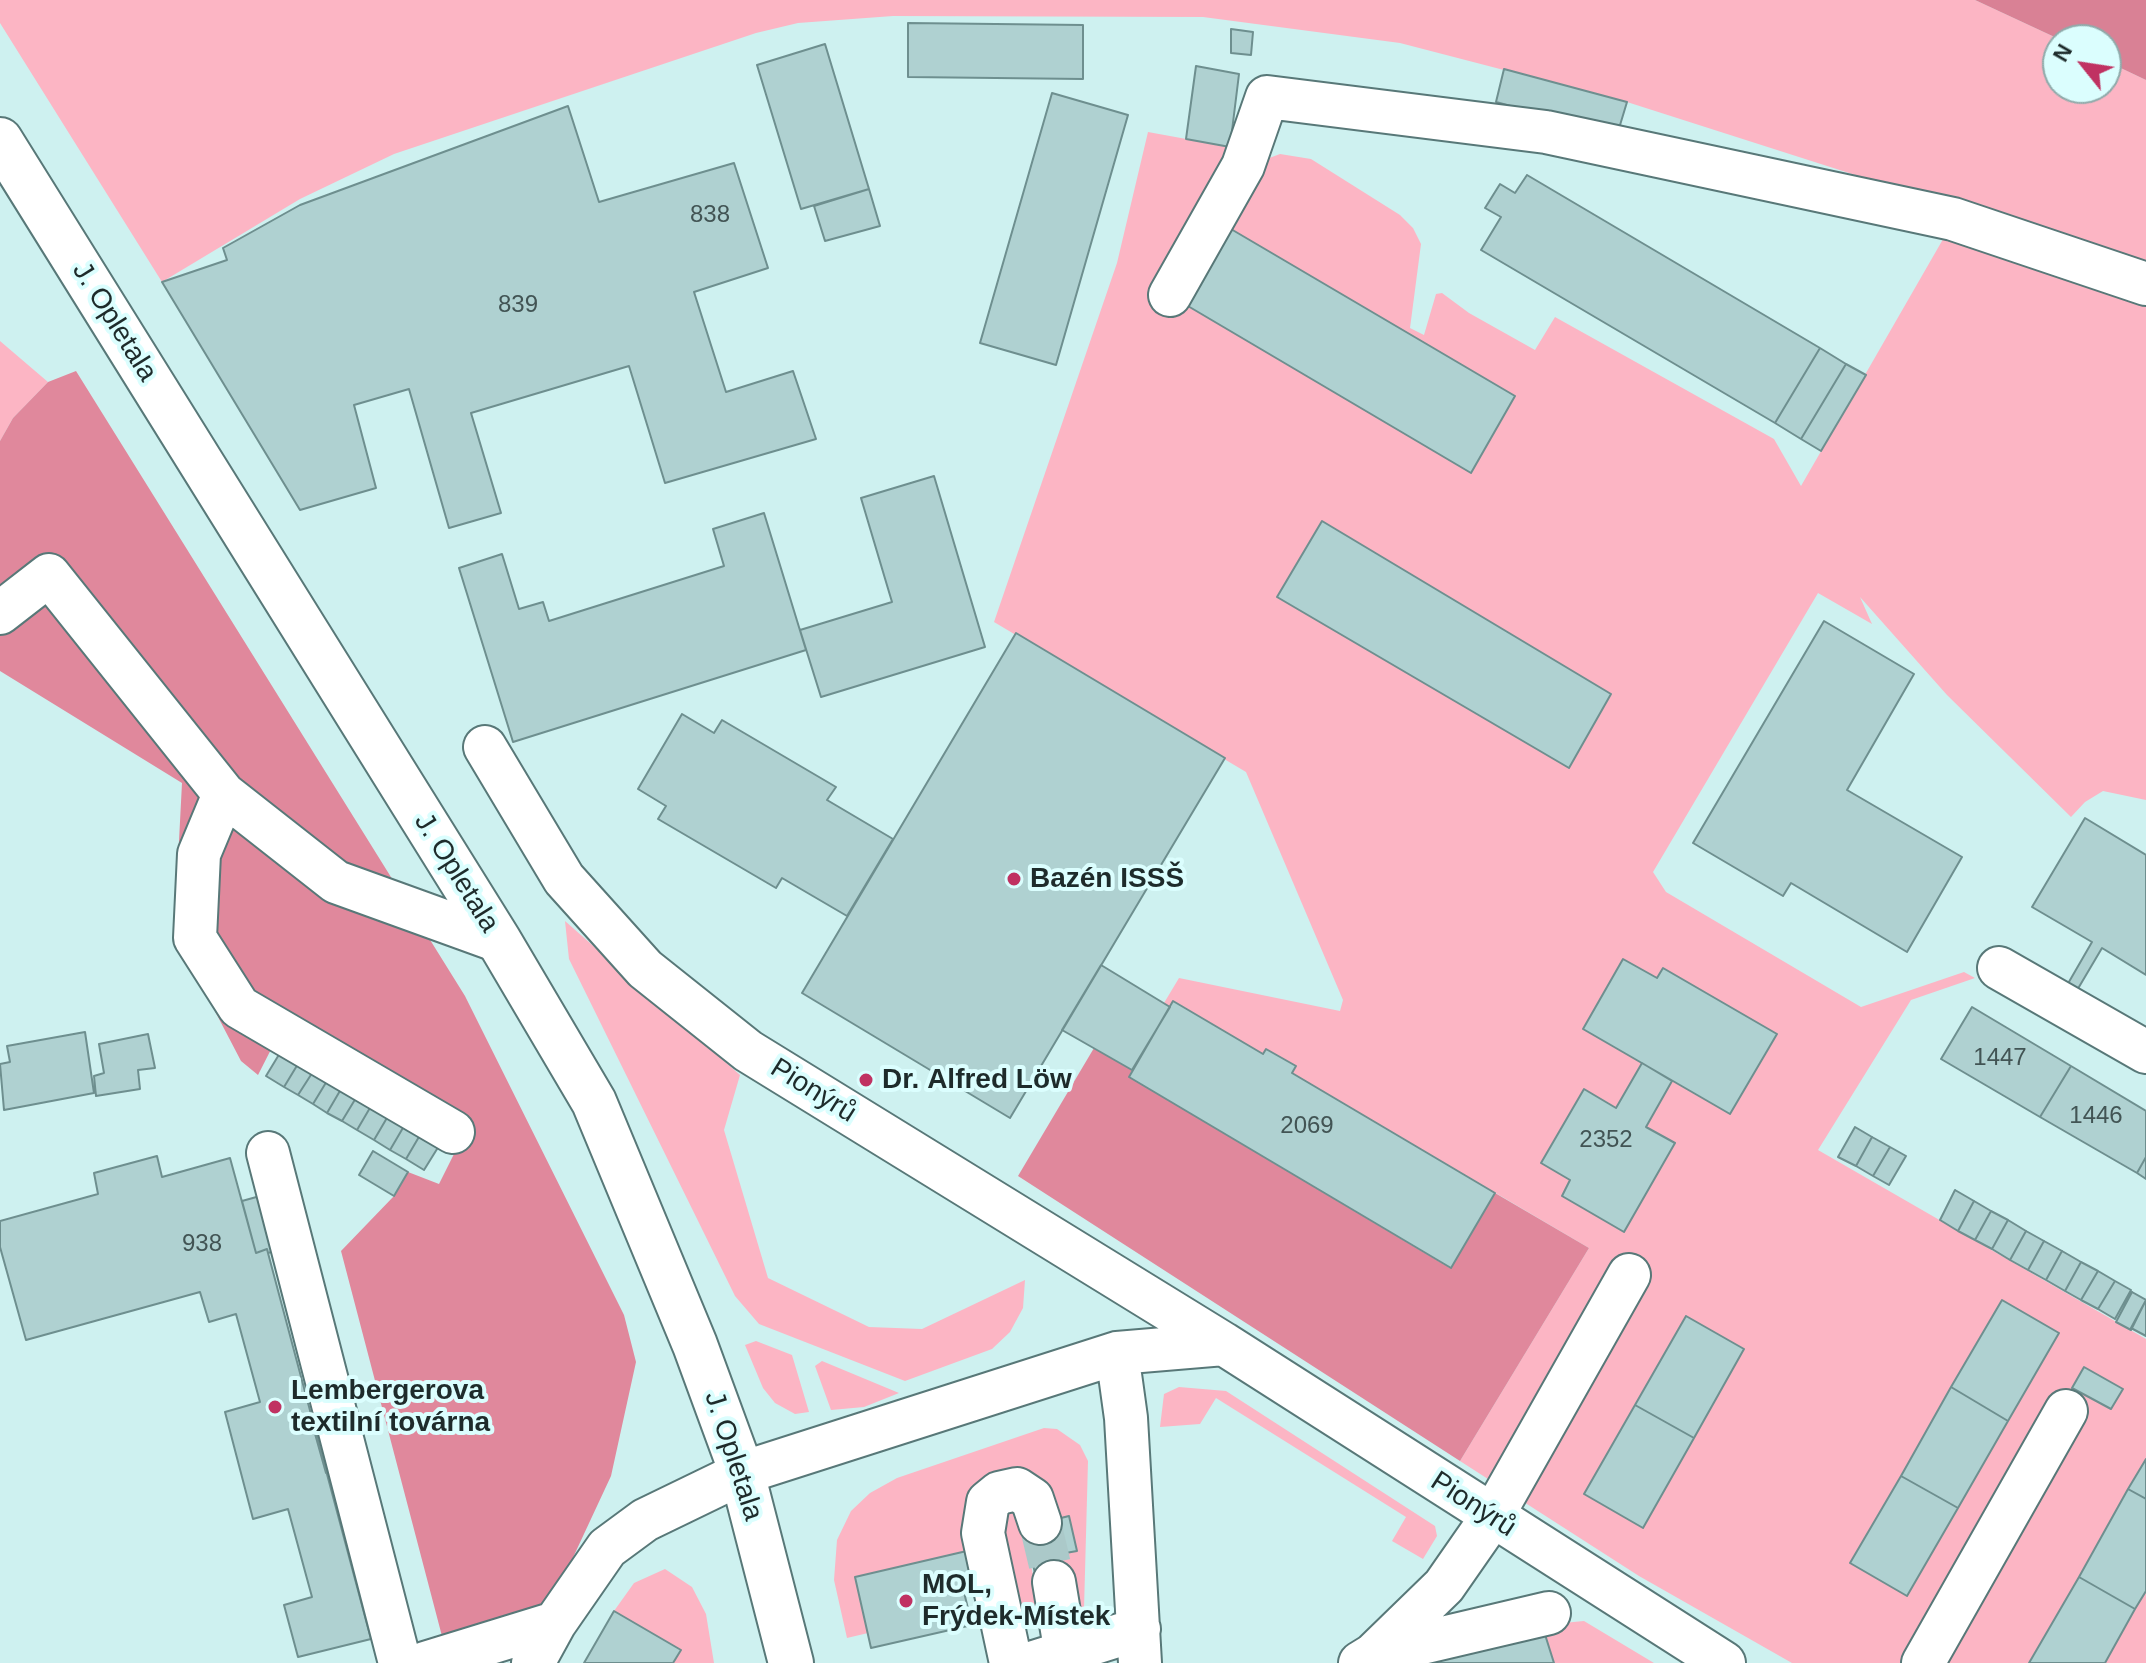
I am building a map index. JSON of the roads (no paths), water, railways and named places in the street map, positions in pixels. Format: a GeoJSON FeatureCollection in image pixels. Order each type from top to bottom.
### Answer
{"type":"FeatureCollection","features":[{"type":"Feature","properties":{"kind":"main road","name":"J. Opletala"},"geometry":{"type":"LineString","coordinates":[[0,140],[499,941],[594,1102],[695,1345],[742,1473],[791,1663]]}},
{"type":"Feature","properties":{"kind":"street"},"geometry":{"type":"LineString","coordinates":[[1170,295],[1243,166],[1267,97],[1546,132],[1953,219],[2146,284]]}},
{"type":"Feature","properties":{"kind":"street"},"geometry":{"type":"LineString","coordinates":[[0,613],[49,575],[224,794],[336,882],[499,941]]}},
{"type":"Feature","properties":{"kind":"street","name":"Pionýrů"},"geometry":{"type":"LineString","coordinates":[[485,747],[564,879],[645,969],[748,1051],[1224,1344],[1724,1663]]}},
{"type":"Feature","properties":{"kind":"street"},"geometry":{"type":"LineString","coordinates":[[224,794],[199,854],[195,938],[239,1007],[453,1132]]}},
{"type":"Feature","properties":{"kind":"street"},"geometry":{"type":"LineString","coordinates":[[1999,968],[2146,1052]]}},
{"type":"Feature","properties":{"kind":"street"},"geometry":{"type":"LineString","coordinates":[[268,1153],[400,1663]]}},
{"type":"Feature","properties":{"kind":"street"},"geometry":{"type":"LineString","coordinates":[[1366,1659],[1444,1586],[1492,1517],[1629,1275]]}},
{"type":"Feature","properties":{"kind":"street"},"geometry":{"type":"LineString","coordinates":[[533,1663],[555,1623],[607,1548],[645,1520],[742,1473],[1117,1353],[1224,1344]]}},
{"type":"Feature","properties":{"kind":"street"},"geometry":{"type":"LineString","coordinates":[[1054,1582],[1049,1658],[1140,1646],[1126,1418],[1117,1353]]}},
{"type":"Feature","properties":{"kind":"street"},"geometry":{"type":"LineString","coordinates":[[1923,1663],[2066,1411]]}},
{"type":"Feature","properties":{"kind":"street"},"geometry":{"type":"LineString","coordinates":[[1011,1663],[983,1533],[988,1502],[999,1493],[1017,1489],[1032,1499],[1040,1523]]}},
{"type":"Feature","properties":{"kind":"street"},"geometry":{"type":"LineString","coordinates":[[1366,1659],[1549,1613]]}},
{"type":"Feature","properties":{"kind":"street"},"geometry":{"type":"LineString","coordinates":[[425,1663],[555,1623]]}},
{"type":"Feature","properties":{"kind":"tunnel"},"geometry":{"type":"LineString","coordinates":[[1040,1523],[1054,1582]]}},
{"type":"Feature","properties":{"kind":"place","name":"Bazén ISSŠ"},"geometry":{"type":"Point","coordinates":[1014,879]}},
{"type":"Feature","properties":{"kind":"place","name":"Dr. Alfred Löw"},"geometry":{"type":"Point","coordinates":[866,1080]}},
{"type":"Feature","properties":{"kind":"place","name":"Lembergerova textilní továrna"},"geometry":{"type":"Point","coordinates":[275,1407]}},
{"type":"Feature","properties":{"kind":"place","name":"MOL, Frýdek-Místek"},"geometry":{"type":"Point","coordinates":[906,1601]}}]}
